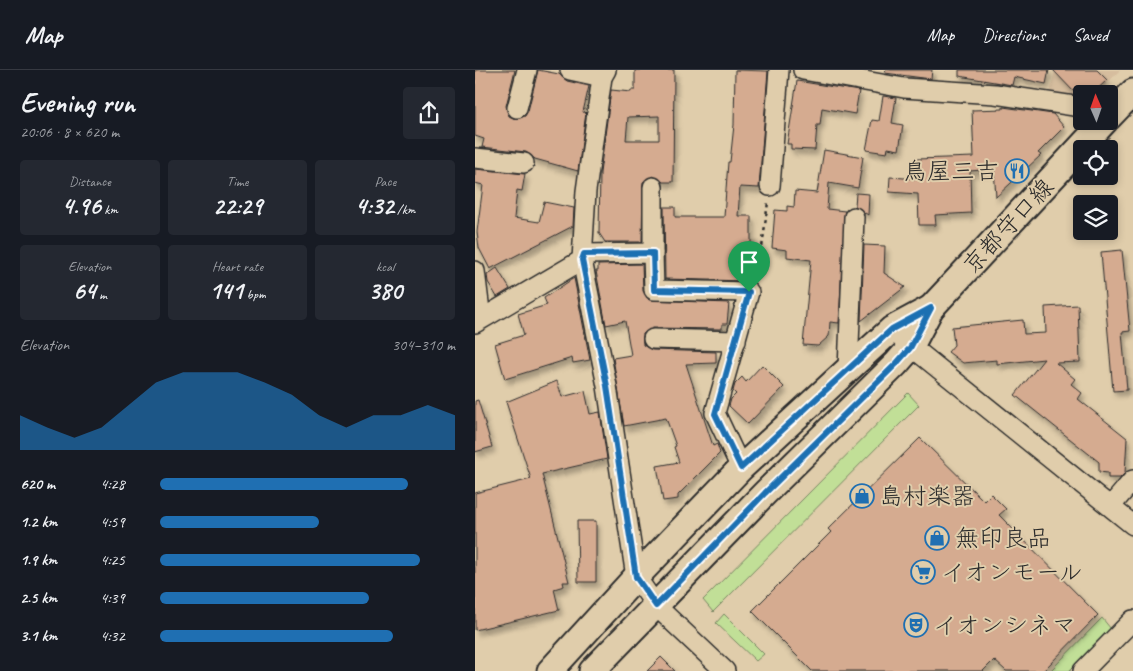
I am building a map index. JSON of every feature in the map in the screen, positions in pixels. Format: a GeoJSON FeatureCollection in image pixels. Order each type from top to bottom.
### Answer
{"type":"FeatureCollection","features":[{"type":"Feature","properties":{"kind":"main road","name":"京都守口線"},"geometry":{"type":"LineString","coordinates":[[1118,107],[1133,92]]}},
{"type":"Feature","properties":{"kind":"main road","name":"京都守口線"},"geometry":{"type":"LineString","coordinates":[[592,671],[765,493],[910,348],[931,308],[1096,130]]}},
{"type":"Feature","properties":{"kind":"main road","name":"京都守口線"},"geometry":{"type":"LineString","coordinates":[[550,671],[636,577],[741,468],[892,329],[931,308]]}},
{"type":"Feature","properties":{"kind":"street"},"geometry":{"type":"LineString","coordinates":[[517,108],[527,70]]}},
{"type":"Feature","properties":{"kind":"street"},"geometry":{"type":"LineString","coordinates":[[570,70],[604,74],[586,191],[583,257],[607,386],[636,577],[656,606],[725,671]]}},
{"type":"Feature","properties":{"kind":"street"},"geometry":{"type":"LineString","coordinates":[[770,186],[779,70]]}},
{"type":"Feature","properties":{"kind":"street"},"geometry":{"type":"LineString","coordinates":[[803,70],[873,76],[904,88],[995,94],[1073,106]]}},
{"type":"Feature","properties":{"kind":"street"},"geometry":{"type":"LineString","coordinates":[[475,158],[524,163]]}},
{"type":"Feature","properties":{"kind":"street"},"geometry":{"type":"LineString","coordinates":[[653,187],[654,290],[749,292],[715,414],[741,468]]}},
{"type":"Feature","properties":{"kind":"street"},"geometry":{"type":"LineString","coordinates":[[848,370],[854,217]]}},
{"type":"Feature","properties":{"kind":"street"},"geometry":{"type":"LineString","coordinates":[[475,271],[478,321],[583,257],[653,253]]}},
{"type":"Feature","properties":{"kind":"street"},"geometry":{"type":"LineString","coordinates":[[892,329],[910,348],[1111,506],[1133,526]]}},
{"type":"Feature","properties":{"kind":"street"},"geometry":{"type":"LineString","coordinates":[[653,339],[735,341]]}},
{"type":"Feature","properties":{"kind":"street"},"geometry":{"type":"LineString","coordinates":[[1111,506],[1133,480]]}},
{"type":"Feature","properties":{"kind":"street"},"geometry":{"type":"LineString","coordinates":[[1083,671],[1133,620]]}},
{"type":"Feature","properties":{"kind":"path"},"geometry":{"type":"LineString","coordinates":[[749,292],[760,263],[770,186]]}},
{"type":"Feature","properties":{"kind":"shaded area"},"geometry":{"type":"Polygon","coordinates":[[[1055,70],[1120,70],[1106,85],[1073,85],[1073,101],[1049,98],[1055,70]]]}},
{"type":"Feature","properties":{"kind":"green space"},"geometry":{"type":"Polygon","coordinates":[[[908,393],[919,405],[713,612],[703,600],[908,393]]]}},
{"type":"Feature","properties":{"kind":"green space"},"geometry":{"type":"Polygon","coordinates":[[[724,614],[764,654],[756,661],[716,623],[724,614]]]}},
{"type":"Feature","properties":{"kind":"green space"},"geometry":{"type":"Polygon","coordinates":[[[1102,618],[1111,629],[1069,671],[1050,671],[1102,618]]]}},
{"type":"Feature","properties":{"kind":"building"},"geometry":{"type":"Polygon","coordinates":[[[475,70],[515,70],[506,106],[509,116],[515,119],[525,116],[528,111],[538,70],[559,74],[567,81],[589,86],[583,112],[586,113],[578,171],[535,159],[526,152],[482,147],[484,139],[475,136],[475,70]]]}},
{"type":"Feature","properties":{"kind":"building"},"geometry":{"type":"Polygon","coordinates":[[[635,70],[674,70],[673,182],[663,182],[653,176],[643,182],[642,242],[605,242],[599,233],[600,173],[611,90],[631,92],[631,90],[635,90],[635,70]],[[659,116],[628,117],[626,140],[659,140],[659,116]]]}},
{"type":"Feature","properties":{"kind":"building"},"geometry":{"type":"Polygon","coordinates":[[[735,70],[768,71],[759,188],[740,187],[738,216],[751,216],[751,273],[749,281],[665,279],[664,207],[675,207],[675,217],[724,217],[728,162],[730,162],[734,125],[735,70]]]}},
{"type":"Feature","properties":{"kind":"building"},"geometry":{"type":"Polygon","coordinates":[[[886,70],[932,70],[931,79],[885,73],[886,70]]]}},
{"type":"Feature","properties":{"kind":"building"},"geometry":{"type":"Polygon","coordinates":[[[959,70],[1049,70],[1046,84],[1014,77],[1012,85],[959,76],[959,70]]]}},
{"type":"Feature","properties":{"kind":"building"},"geometry":{"type":"Polygon","coordinates":[[[1053,70],[1097,70],[1107,80],[1102,85],[1073,85],[1073,91],[1053,70]]]}},
{"type":"Feature","properties":{"kind":"building"},"geometry":{"type":"Polygon","coordinates":[[[797,81],[859,91],[855,114],[822,108],[820,125],[817,125],[815,150],[791,149],[791,144],[787,144],[797,81]]]}},
{"type":"Feature","properties":{"kind":"building"},"geometry":{"type":"Polygon","coordinates":[[[883,96],[896,98],[892,123],[903,125],[899,150],[888,148],[887,153],[866,150],[872,120],[879,121],[883,96]]]}},
{"type":"Feature","properties":{"kind":"building"},"geometry":{"type":"Polygon","coordinates":[[[1003,107],[1053,114],[1064,127],[1038,153],[1041,155],[996,197],[994,169],[970,171],[971,213],[935,215],[936,225],[919,225],[918,194],[889,192],[890,177],[918,179],[917,159],[974,157],[972,110],[1003,109],[1003,107]]]}},
{"type":"Feature","properties":{"kind":"building"},"geometry":{"type":"Polygon","coordinates":[[[824,150],[863,157],[858,188],[829,183],[827,209],[845,211],[839,323],[830,322],[829,336],[818,346],[803,345],[811,260],[787,257],[787,250],[772,248],[775,210],[787,211],[787,206],[794,207],[795,191],[817,193],[824,150]]]}},
{"type":"Feature","properties":{"kind":"building"},"geometry":{"type":"Polygon","coordinates":[[[475,169],[525,174],[522,191],[517,190],[514,218],[539,222],[544,202],[574,208],[573,226],[490,269],[479,248],[477,232],[483,185],[475,183],[475,169]]]}},
{"type":"Feature","properties":{"kind":"building"},"geometry":{"type":"Polygon","coordinates":[[[856,193],[869,194],[868,215],[855,206],[856,193]]]}},
{"type":"Feature","properties":{"kind":"building"},"geometry":{"type":"Polygon","coordinates":[[[864,245],[885,246],[884,273],[905,287],[861,321],[864,245]]]}},
{"type":"Feature","properties":{"kind":"building"},"geometry":{"type":"Polygon","coordinates":[[[1122,250],[1130,331],[1122,332],[1127,390],[1113,391],[1101,252],[1122,250]]]}},
{"type":"Feature","properties":{"kind":"building"},"geometry":{"type":"Polygon","coordinates":[[[642,264],[643,291],[649,300],[729,303],[727,324],[722,324],[722,329],[653,328],[643,334],[643,345],[652,350],[716,352],[716,363],[686,364],[713,446],[717,444],[720,453],[678,495],[678,499],[663,501],[657,466],[679,462],[674,447],[676,446],[666,418],[624,426],[613,358],[631,355],[625,321],[606,325],[596,271],[598,271],[598,265],[642,264]]]}},
{"type":"Feature","properties":{"kind":"building"},"geometry":{"type":"Polygon","coordinates":[[[497,268],[510,289],[497,297],[488,282],[487,275],[497,268]]]}},
{"type":"Feature","properties":{"kind":"building"},"geometry":{"type":"Polygon","coordinates":[[[574,278],[590,360],[573,363],[572,358],[505,379],[495,344],[524,335],[518,314],[547,305],[544,298],[574,278]]]}},
{"type":"Feature","properties":{"kind":"building"},"geometry":{"type":"Polygon","coordinates":[[[1078,305],[1080,362],[1056,363],[1075,379],[1071,384],[1082,393],[1078,399],[1127,438],[1125,473],[1120,478],[1108,478],[1108,473],[1099,472],[1099,462],[1015,395],[1044,359],[997,364],[997,360],[963,363],[948,352],[954,345],[952,327],[1023,320],[1024,334],[1046,333],[1045,307],[1078,305]]]}},
{"type":"Feature","properties":{"kind":"building"},"geometry":{"type":"Polygon","coordinates":[[[762,365],[784,387],[748,424],[729,406],[731,399],[736,394],[733,391],[735,384],[742,377],[746,382],[762,365]]]}},
{"type":"Feature","properties":{"kind":"building"},"geometry":{"type":"Polygon","coordinates":[[[557,381],[562,397],[585,391],[590,414],[600,412],[607,459],[542,474],[569,582],[563,582],[564,586],[554,589],[559,610],[475,630],[475,493],[531,479],[506,402],[557,381]]]}},
{"type":"Feature","properties":{"kind":"building"},"geometry":{"type":"Polygon","coordinates":[[[478,400],[492,447],[475,452],[475,401],[478,400]]]}},
{"type":"Feature","properties":{"kind":"building","name":"イオンモール"},"geometry":{"type":"Polygon","coordinates":[[[920,438],[984,501],[991,494],[1006,509],[999,515],[1098,615],[1043,671],[1006,671],[994,660],[983,671],[812,671],[752,611],[831,532],[828,529],[920,438]]]}},
{"type":"Feature","properties":{"kind":"building"},"geometry":{"type":"Polygon","coordinates":[[[577,521],[596,521],[596,582],[578,582],[577,521]]]}},
{"type":"Feature","properties":{"kind":"building"},"geometry":{"type":"Polygon","coordinates":[[[661,657],[675,671],[647,671],[661,657]]]}},
{"type":"Feature","properties":{"kind":"place","name":"鳥屋三吉"},"geometry":{"type":"Point","coordinates":[1017,171]}},
{"type":"Feature","properties":{"kind":"place","name":"島村楽器"},"geometry":{"type":"Point","coordinates":[862,496]}},
{"type":"Feature","properties":{"kind":"place","name":"無印良品"},"geometry":{"type":"Point","coordinates":[937,538]}},
{"type":"Feature","properties":{"kind":"place","name":"イオンモール"},"geometry":{"type":"Point","coordinates":[923,572]}},
{"type":"Feature","properties":{"kind":"place","name":"イオンシネマ"},"geometry":{"type":"Point","coordinates":[916,625]}},
{"type":"Feature","properties":{"kind":"route"},"geometry":{"type":"LineString","coordinates":[[653,253],[654,290],[749,292],[715,414],[741,468],[892,329],[931,308],[910,348],[896,364],[765,493],[656,606],[636,577],[607,386],[582,260],[584,254],[653,253]]}}]}
